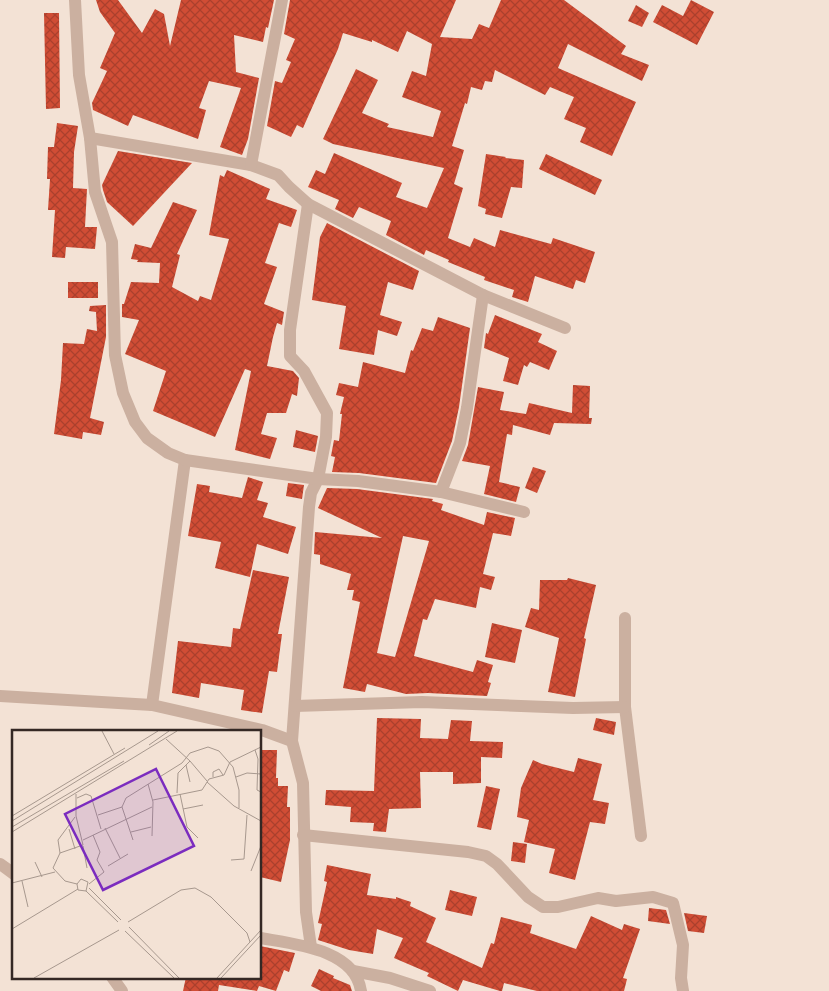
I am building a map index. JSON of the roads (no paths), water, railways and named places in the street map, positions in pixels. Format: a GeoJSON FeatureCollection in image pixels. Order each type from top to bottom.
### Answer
{"type":"FeatureCollection","features":[{"type":"Feature","properties":{"kind":"street"},"geometry":{"type":"LineString","coordinates":[[74,0],[79,75],[90,138],[95,192],[112,242],[115,355],[123,393],[135,422],[147,438],[168,453],[185,460],[318,479],[358,481],[441,492],[524,512]]}},
{"type":"Feature","properties":{"kind":"street"},"geometry":{"type":"LineString","coordinates":[[251,165],[282,0]]}},
{"type":"Feature","properties":{"kind":"street"},"geometry":{"type":"LineString","coordinates":[[90,138],[251,165],[268,170],[278,175],[308,204],[483,296],[565,328]]}},
{"type":"Feature","properties":{"kind":"street"},"geometry":{"type":"LineString","coordinates":[[308,204],[290,330],[290,356],[304,371],[327,413],[326,437],[318,479],[311,492],[309,507],[292,741],[303,783],[306,912],[311,947]]}},
{"type":"Feature","properties":{"kind":"street"},"geometry":{"type":"LineString","coordinates":[[441,492],[460,443],[467,408],[483,296]]}},
{"type":"Feature","properties":{"kind":"street"},"geometry":{"type":"LineString","coordinates":[[152,705],[185,460]]}},
{"type":"Feature","properties":{"kind":"street"},"geometry":{"type":"LineString","coordinates":[[625,618],[625,707],[641,836]]}},
{"type":"Feature","properties":{"kind":"street"},"geometry":{"type":"LineString","coordinates":[[0,696],[152,705],[262,730],[292,741]]}},
{"type":"Feature","properties":{"kind":"street"},"geometry":{"type":"LineString","coordinates":[[295,706],[446,702],[573,708],[625,707]]}},
{"type":"Feature","properties":{"kind":"street"},"geometry":{"type":"LineString","coordinates":[[303,835],[468,852],[486,856],[497,864],[528,897],[543,907],[558,908],[598,898],[616,901],[653,897],[673,903],[683,946],[681,978],[683,991]]}},
{"type":"Feature","properties":{"kind":"street"},"geometry":{"type":"LineString","coordinates":[[0,864],[12,873]]}},
{"type":"Feature","properties":{"kind":"street"},"geometry":{"type":"LineString","coordinates":[[261,938],[311,947],[334,957],[353,971],[360,981],[361,991]]}},
{"type":"Feature","properties":{"kind":"street"},"geometry":{"type":"LineString","coordinates":[[353,971],[390,978],[430,991]]}},
{"type":"Feature","properties":{"kind":"street"},"geometry":{"type":"LineString","coordinates":[[113,978],[122,991]]}}]}
